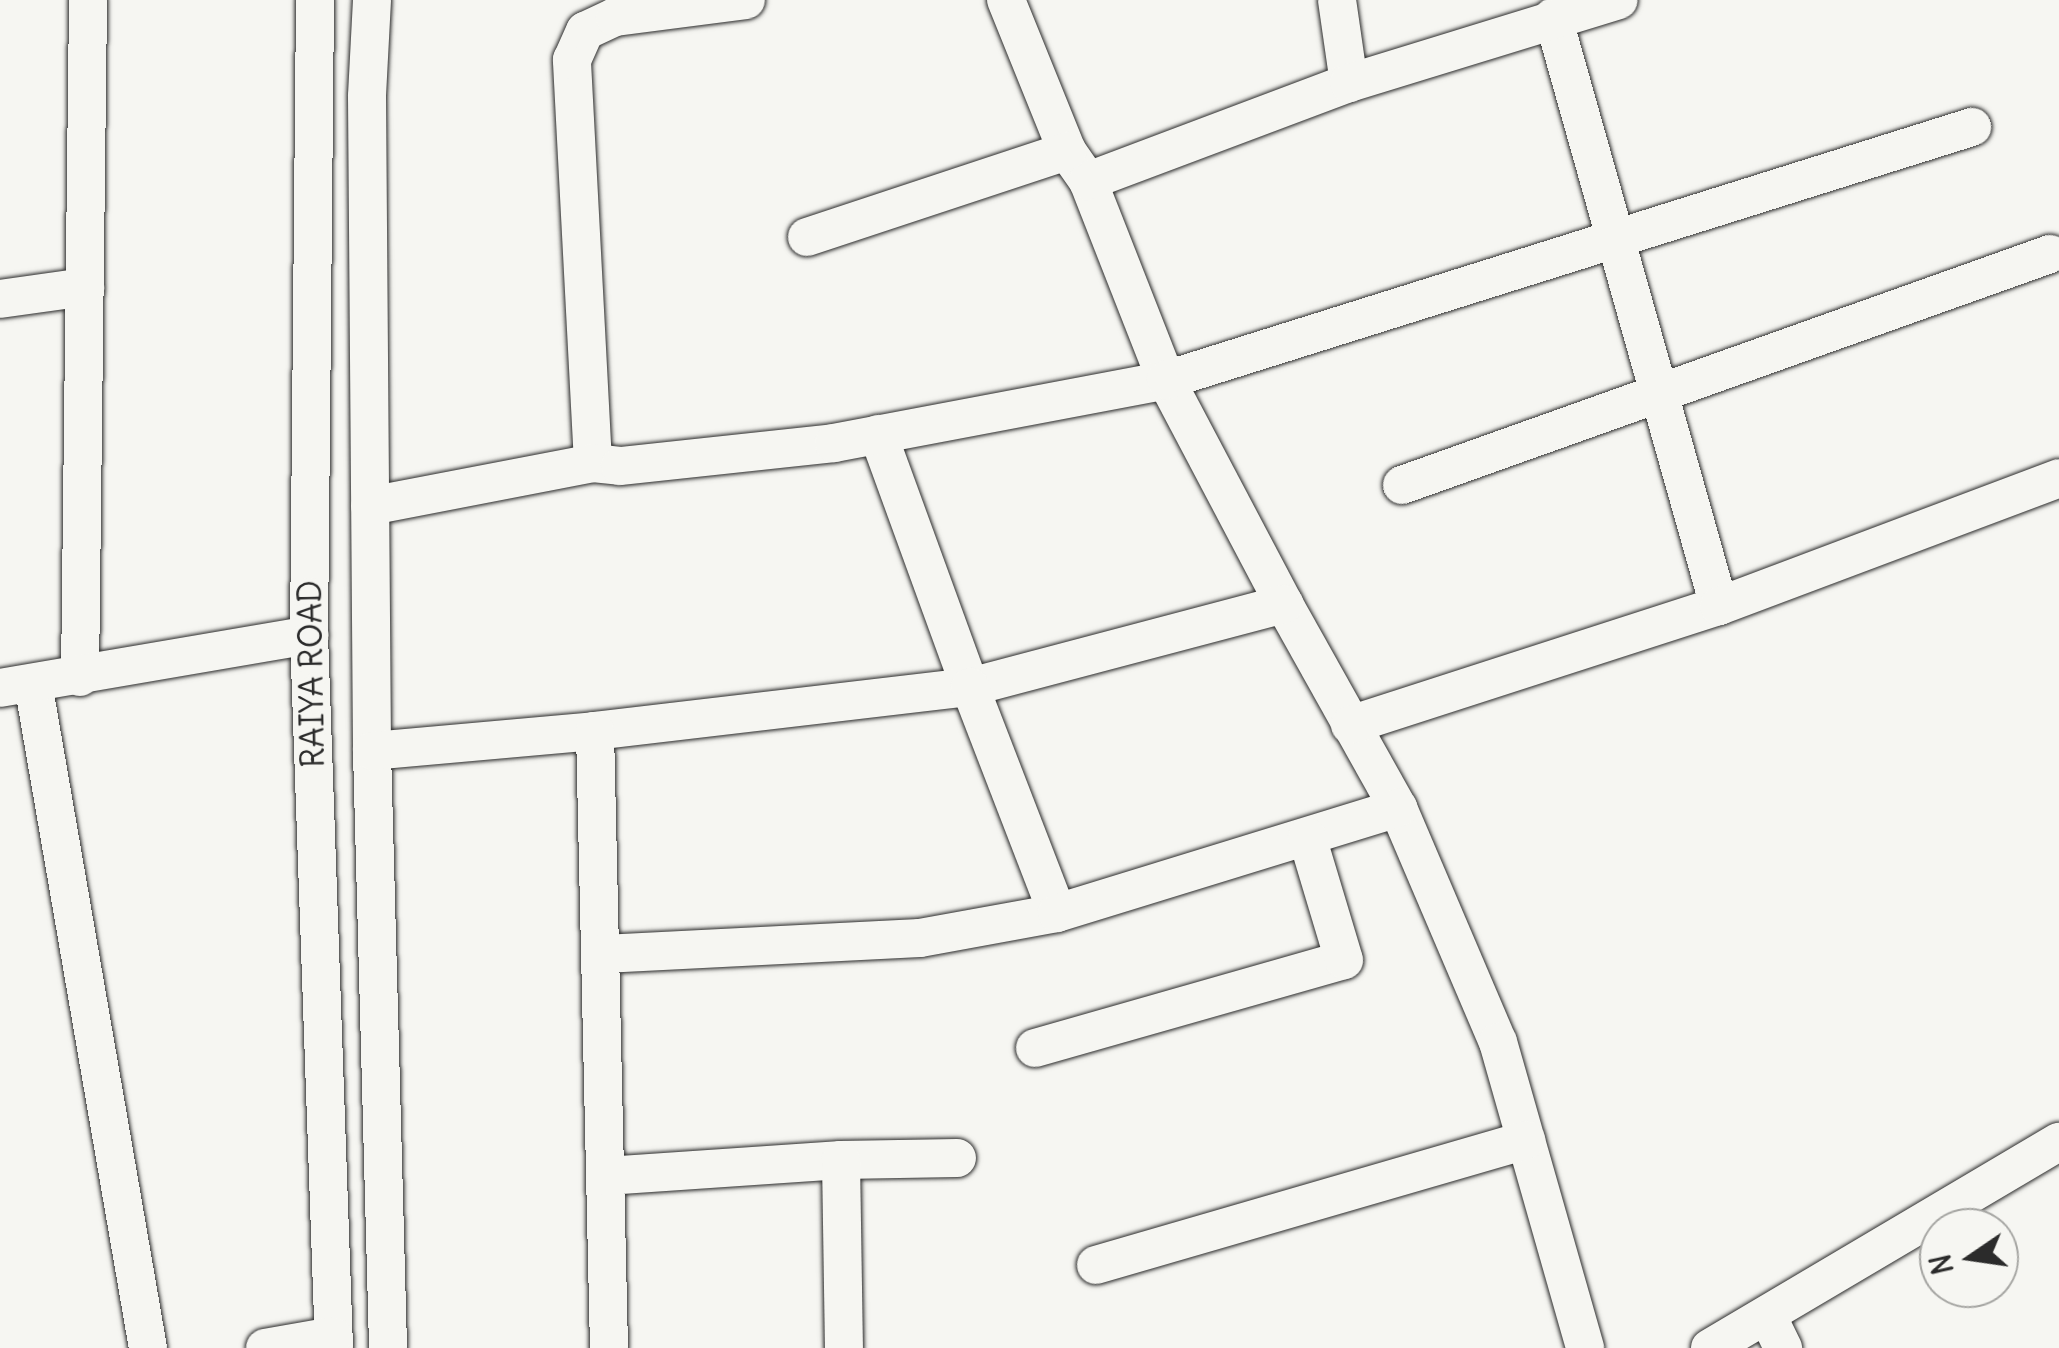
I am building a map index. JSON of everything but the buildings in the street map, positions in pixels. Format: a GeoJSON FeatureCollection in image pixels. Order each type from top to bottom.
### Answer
{"type":"FeatureCollection","features":[{"type":"Feature","properties":{"kind":"street"},"geometry":{"type":"LineString","coordinates":[[80,677],[88,0]]}},
{"type":"Feature","properties":{"kind":"street","name":"RAIYA ROAD"},"geometry":{"type":"LineString","coordinates":[[315,0],[309,635],[334,1342]]}},
{"type":"Feature","properties":{"kind":"street","name":"RAIYA ROAD"},"geometry":{"type":"LineString","coordinates":[[372,0],[367,97],[372,751],[388,1348]]}},
{"type":"Feature","properties":{"kind":"street"},"geometry":{"type":"LineString","coordinates":[[593,463],[572,60],[585,31],[615,17],[746,0]]}},
{"type":"Feature","properties":{"kind":"street"},"geometry":{"type":"LineString","coordinates":[[1006,0],[1166,380],[1284,604],[1398,808],[1498,1042],[1585,1348]]}},
{"type":"Feature","properties":{"kind":"street"},"geometry":{"type":"LineString","coordinates":[[1337,0],[1349,82]]}},
{"type":"Feature","properties":{"kind":"street"},"geometry":{"type":"LineString","coordinates":[[807,236],[1078,166],[1618,0]]}},
{"type":"Feature","properties":{"kind":"street"},"geometry":{"type":"LineString","coordinates":[[1553,17],[1720,606]]}},
{"type":"Feature","properties":{"kind":"street"},"geometry":{"type":"LineString","coordinates":[[370,506],[593,463],[620,466],[878,434],[1166,380],[1972,127]]}},
{"type":"Feature","properties":{"kind":"street"},"geometry":{"type":"LineString","coordinates":[[1402,484],[2050,254]]}},
{"type":"Feature","properties":{"kind":"street"},"geometry":{"type":"LineString","coordinates":[[0,299],[85,287]]}},
{"type":"Feature","properties":{"kind":"street"},"geometry":{"type":"LineString","coordinates":[[878,434],[1056,913]]}},
{"type":"Feature","properties":{"kind":"street"},"geometry":{"type":"LineString","coordinates":[[1350,725],[1720,606],[2059,478]]}},
{"type":"Feature","properties":{"kind":"street"},"geometry":{"type":"LineString","coordinates":[[372,751],[595,731],[970,687],[1284,604]]}},
{"type":"Feature","properties":{"kind":"street"},"geometry":{"type":"LineString","coordinates":[[148,1348],[16,685],[309,635]]}},
{"type":"Feature","properties":{"kind":"street"},"geometry":{"type":"LineString","coordinates":[[595,731],[603,954],[608,1348]]}},
{"type":"Feature","properties":{"kind":"street"},"geometry":{"type":"LineString","coordinates":[[603,954],[920,938],[1056,913],[1398,808]]}},
{"type":"Feature","properties":{"kind":"street"},"geometry":{"type":"LineString","coordinates":[[1034,1048],[1344,960],[1307,837]]}},
{"type":"Feature","properties":{"kind":"street"},"geometry":{"type":"LineString","coordinates":[[1096,1265],[1526,1140]]}},
{"type":"Feature","properties":{"kind":"street"},"geometry":{"type":"LineString","coordinates":[[1710,1348],[1775,1331],[2059,1142]]}},
{"type":"Feature","properties":{"kind":"street"},"geometry":{"type":"LineString","coordinates":[[606,1176],[841,1160],[957,1158]]}},
{"type":"Feature","properties":{"kind":"street"},"geometry":{"type":"LineString","coordinates":[[841,1160],[844,1348]]}},
{"type":"Feature","properties":{"kind":"street"},"geometry":{"type":"LineString","coordinates":[[264,1348],[334,1342]]}}]}
